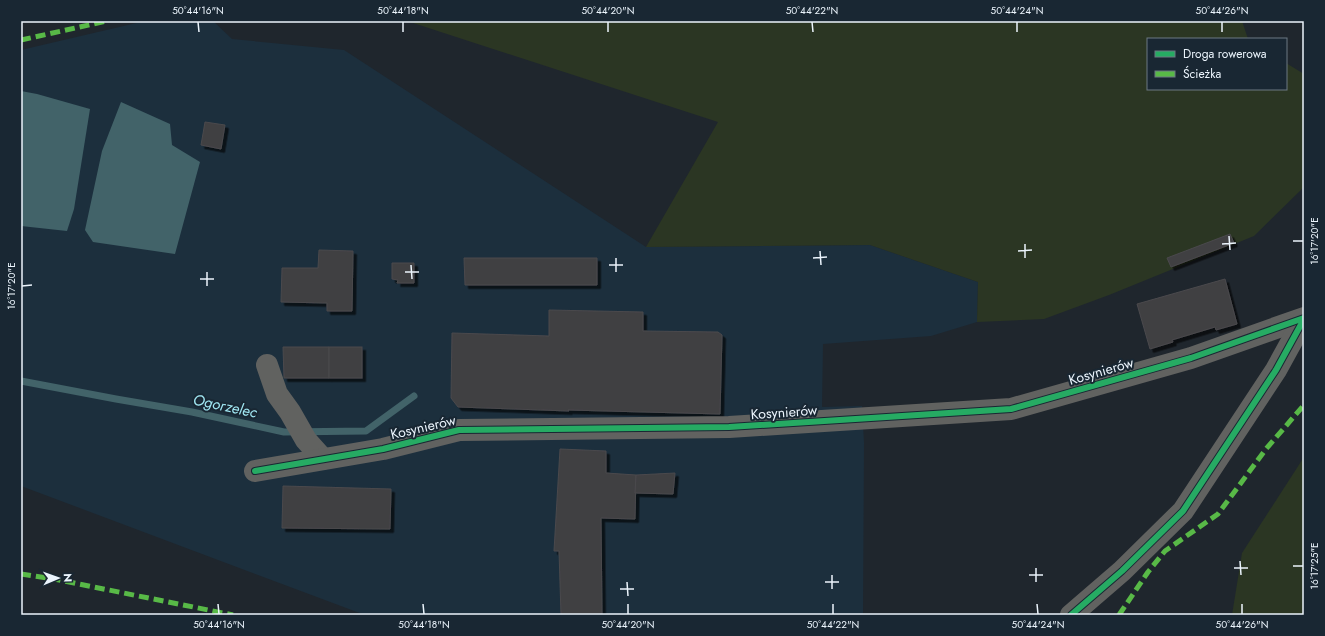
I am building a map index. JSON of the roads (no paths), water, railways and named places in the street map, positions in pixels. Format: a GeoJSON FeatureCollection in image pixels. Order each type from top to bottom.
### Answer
{"type":"FeatureCollection","features":[{"type":"Feature","properties":{"kind":"street","name":"Kosynierów"},"geometry":{"type":"LineString","coordinates":[[255,471],[383,449],[459,430],[729,427],[1011,409],[1191,358],[1304,318]]}},
{"type":"Feature","properties":{"kind":"street"},"geometry":{"type":"LineString","coordinates":[[1070,615],[1122,571],[1183,511],[1276,370],[1304,318]]}},
{"type":"Feature","properties":{"kind":"street"},"geometry":{"type":"LineString","coordinates":[[267,365],[277,394],[290,412],[306,440],[323,459]]}},
{"type":"Feature","properties":{"kind":"waterway","name":"Ogorzelec"},"geometry":{"type":"LineString","coordinates":[[21,381],[192,412],[284,432],[366,431],[414,396]]}}]}
